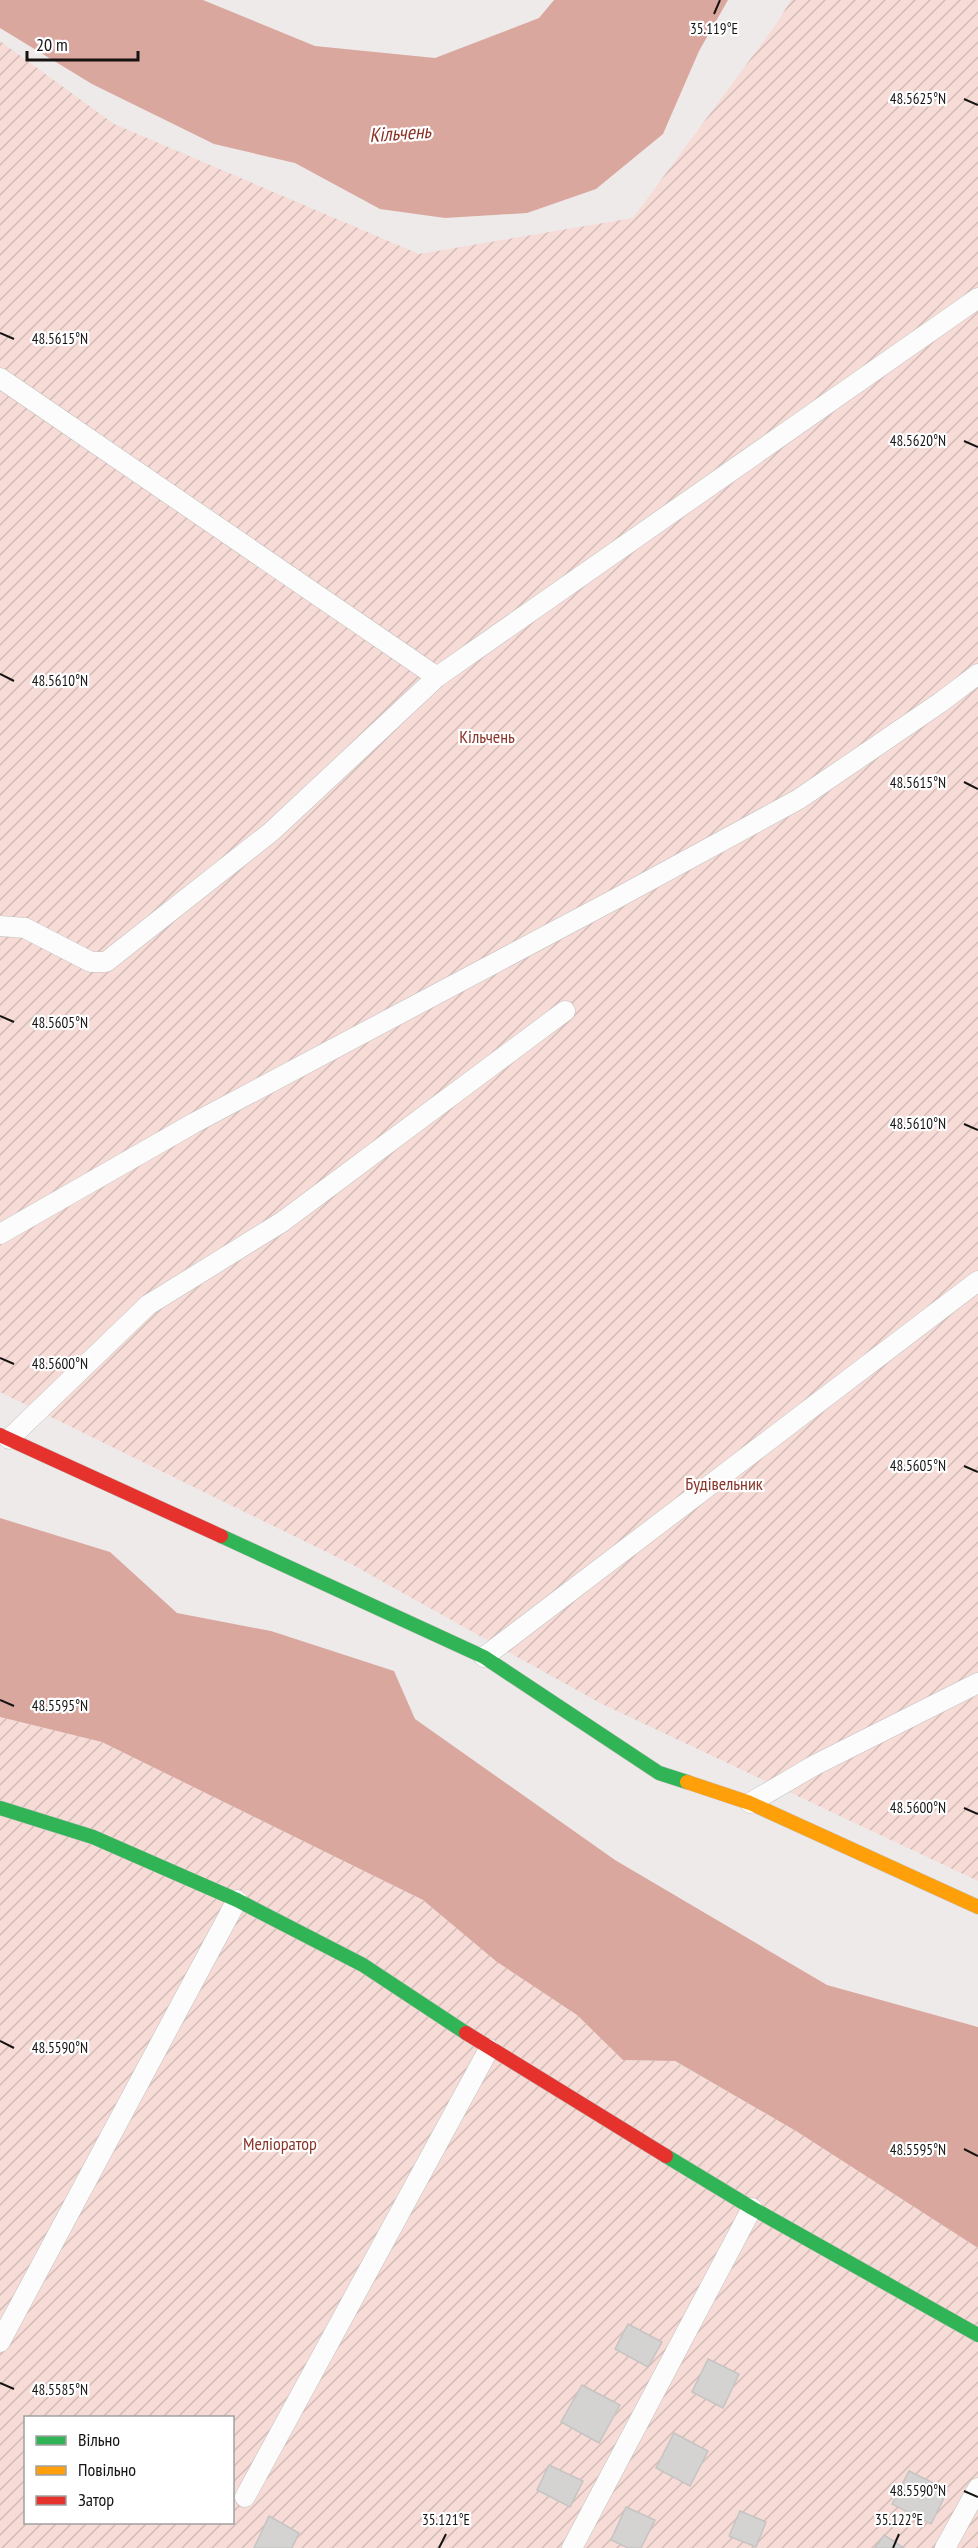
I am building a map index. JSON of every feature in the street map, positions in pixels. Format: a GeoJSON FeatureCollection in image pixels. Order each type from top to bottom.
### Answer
{"type":"FeatureCollection","features":[{"type":"Feature","properties":{"kind":"street"},"geometry":{"type":"LineString","coordinates":[[5,1437],[484,1657],[659,1773],[750,1803],[978,1906]]}},
{"type":"Feature","properties":{"kind":"street"},"geometry":{"type":"LineString","coordinates":[[0,1808],[93,1837],[237,1900],[363,1965],[489,2049],[752,2208],[978,2335]]}},
{"type":"Feature","properties":{"kind":"lane"},"geometry":{"type":"LineString","coordinates":[[0,926],[25,928],[91,962],[106,962],[271,832],[437,677],[978,298]]}},
{"type":"Feature","properties":{"kind":"lane"},"geometry":{"type":"LineString","coordinates":[[0,378],[437,677]]}},
{"type":"Feature","properties":{"kind":"lane"},"geometry":{"type":"LineString","coordinates":[[0,1234],[194,1123],[609,903],[799,799],[978,674]]}},
{"type":"Feature","properties":{"kind":"lane"},"geometry":{"type":"LineString","coordinates":[[5,1437],[148,1305],[282,1222],[565,1011]]}},
{"type":"Feature","properties":{"kind":"lane"},"geometry":{"type":"LineString","coordinates":[[484,1657],[978,1281]]}},
{"type":"Feature","properties":{"kind":"lane"},"geometry":{"type":"LineString","coordinates":[[750,1803],[815,1765],[978,1683]]}},
{"type":"Feature","properties":{"kind":"lane"},"geometry":{"type":"LineString","coordinates":[[0,2342],[237,1900]]}},
{"type":"Feature","properties":{"kind":"lane"},"geometry":{"type":"LineString","coordinates":[[245,2497],[489,2049]]}},
{"type":"Feature","properties":{"kind":"lane"},"geometry":{"type":"LineString","coordinates":[[572,2548],[752,2208]]}},
{"type":"Feature","properties":{"kind":"lane"},"geometry":{"type":"LineString","coordinates":[[945,2548],[978,2488]]}},
{"type":"Feature","properties":{"kind":"green space","name":"Кільчень"},"geometry":{"type":"Polygon","coordinates":[[[791,0],[978,0],[978,1881],[600,1703],[351,1564],[0,1392],[0,41],[114,124],[419,254],[633,218],[777,23],[791,0]]]}},
{"type":"Feature","properties":{"kind":"green space","name":"Меліоратор"},"geometry":{"type":"Polygon","coordinates":[[[0,1717],[102,1742],[423,1900],[497,1962],[577,2015],[623,2060],[674,2061],[796,2131],[978,2248],[978,2548],[0,2548],[0,1717]]]}},
{"type":"Feature","properties":{"kind":"water"},"geometry":{"type":"Polygon","coordinates":[[[0,0],[203,0],[315,46],[435,58],[539,18],[554,0],[728,0],[699,51],[663,134],[596,189],[527,213],[445,218],[380,209],[295,163],[214,144],[92,84],[0,28],[0,0]]]}},
{"type":"Feature","properties":{"kind":"water"},"geometry":{"type":"Polygon","coordinates":[[[0,1518],[110,1552],[177,1613],[271,1631],[394,1671],[415,1719],[615,1860],[827,1985],[978,2027],[978,2248],[796,2131],[675,2061],[623,2060],[577,2015],[497,1962],[423,1900],[102,1742],[0,1717],[0,1518]]]}},
{"type":"Feature","properties":{"kind":"building"},"geometry":{"type":"Polygon","coordinates":[[[628,2324],[662,2342],[648,2367],[615,2349],[628,2324]]]}},
{"type":"Feature","properties":{"kind":"building"},"geometry":{"type":"Polygon","coordinates":[[[708,2359],[739,2374],[723,2408],[692,2392],[708,2359]]]}},
{"type":"Feature","properties":{"kind":"building"},"geometry":{"type":"Polygon","coordinates":[[[582,2385],[620,2405],[599,2443],[561,2422],[582,2385]]]}},
{"type":"Feature","properties":{"kind":"building"},"geometry":{"type":"Polygon","coordinates":[[[674,2433],[708,2451],[690,2486],[656,2468],[674,2433]]]}},
{"type":"Feature","properties":{"kind":"building"},"geometry":{"type":"Polygon","coordinates":[[[549,2465],[583,2481],[570,2507],[537,2490],[549,2465]]]}},
{"type":"Feature","properties":{"kind":"building"},"geometry":{"type":"Polygon","coordinates":[[[909,2471],[948,2490],[931,2524],[892,2504],[909,2471]]]}},
{"type":"Feature","properties":{"kind":"building"},"geometry":{"type":"Polygon","coordinates":[[[626,2507],[655,2520],[641,2548],[628,2548],[611,2540],[626,2507]]]}},
{"type":"Feature","properties":{"kind":"building"},"geometry":{"type":"Polygon","coordinates":[[[740,2511],[766,2522],[756,2547],[729,2536],[740,2511]]]}},
{"type":"Feature","properties":{"kind":"building"},"geometry":{"type":"Polygon","coordinates":[[[269,2516],[299,2533],[292,2548],[254,2548],[269,2516]]]}},
{"type":"Feature","properties":{"kind":"building"},"geometry":{"type":"Polygon","coordinates":[[[884,2535],[904,2548],[875,2548],[884,2535]]]}},
{"type":"Feature","properties":{"kind":"traffic: fast"},"geometry":{"type":"LineString","coordinates":[[221,1536],[484,1657],[659,1773],[687,1782]]}},
{"type":"Feature","properties":{"kind":"traffic: fast"},"geometry":{"type":"LineString","coordinates":[[0,1808],[93,1837],[237,1900],[363,1965],[466,2033]]}},
{"type":"Feature","properties":{"kind":"traffic: fast"},"geometry":{"type":"LineString","coordinates":[[666,2156],[752,2208],[978,2335]]}},
{"type":"Feature","properties":{"kind":"traffic: slow"},"geometry":{"type":"LineString","coordinates":[[687,1782],[750,1803],[978,1907]]}},
{"type":"Feature","properties":{"kind":"traffic: jam"},"geometry":{"type":"LineString","coordinates":[[0,1435],[221,1536]]}},
{"type":"Feature","properties":{"kind":"traffic: jam"},"geometry":{"type":"LineString","coordinates":[[466,2033],[666,2156]]}},
{"type":"Feature","properties":{"kind":"park label","name":"Будівельник"},"geometry":{"type":"Point","coordinates":[724,1483]}}]}
